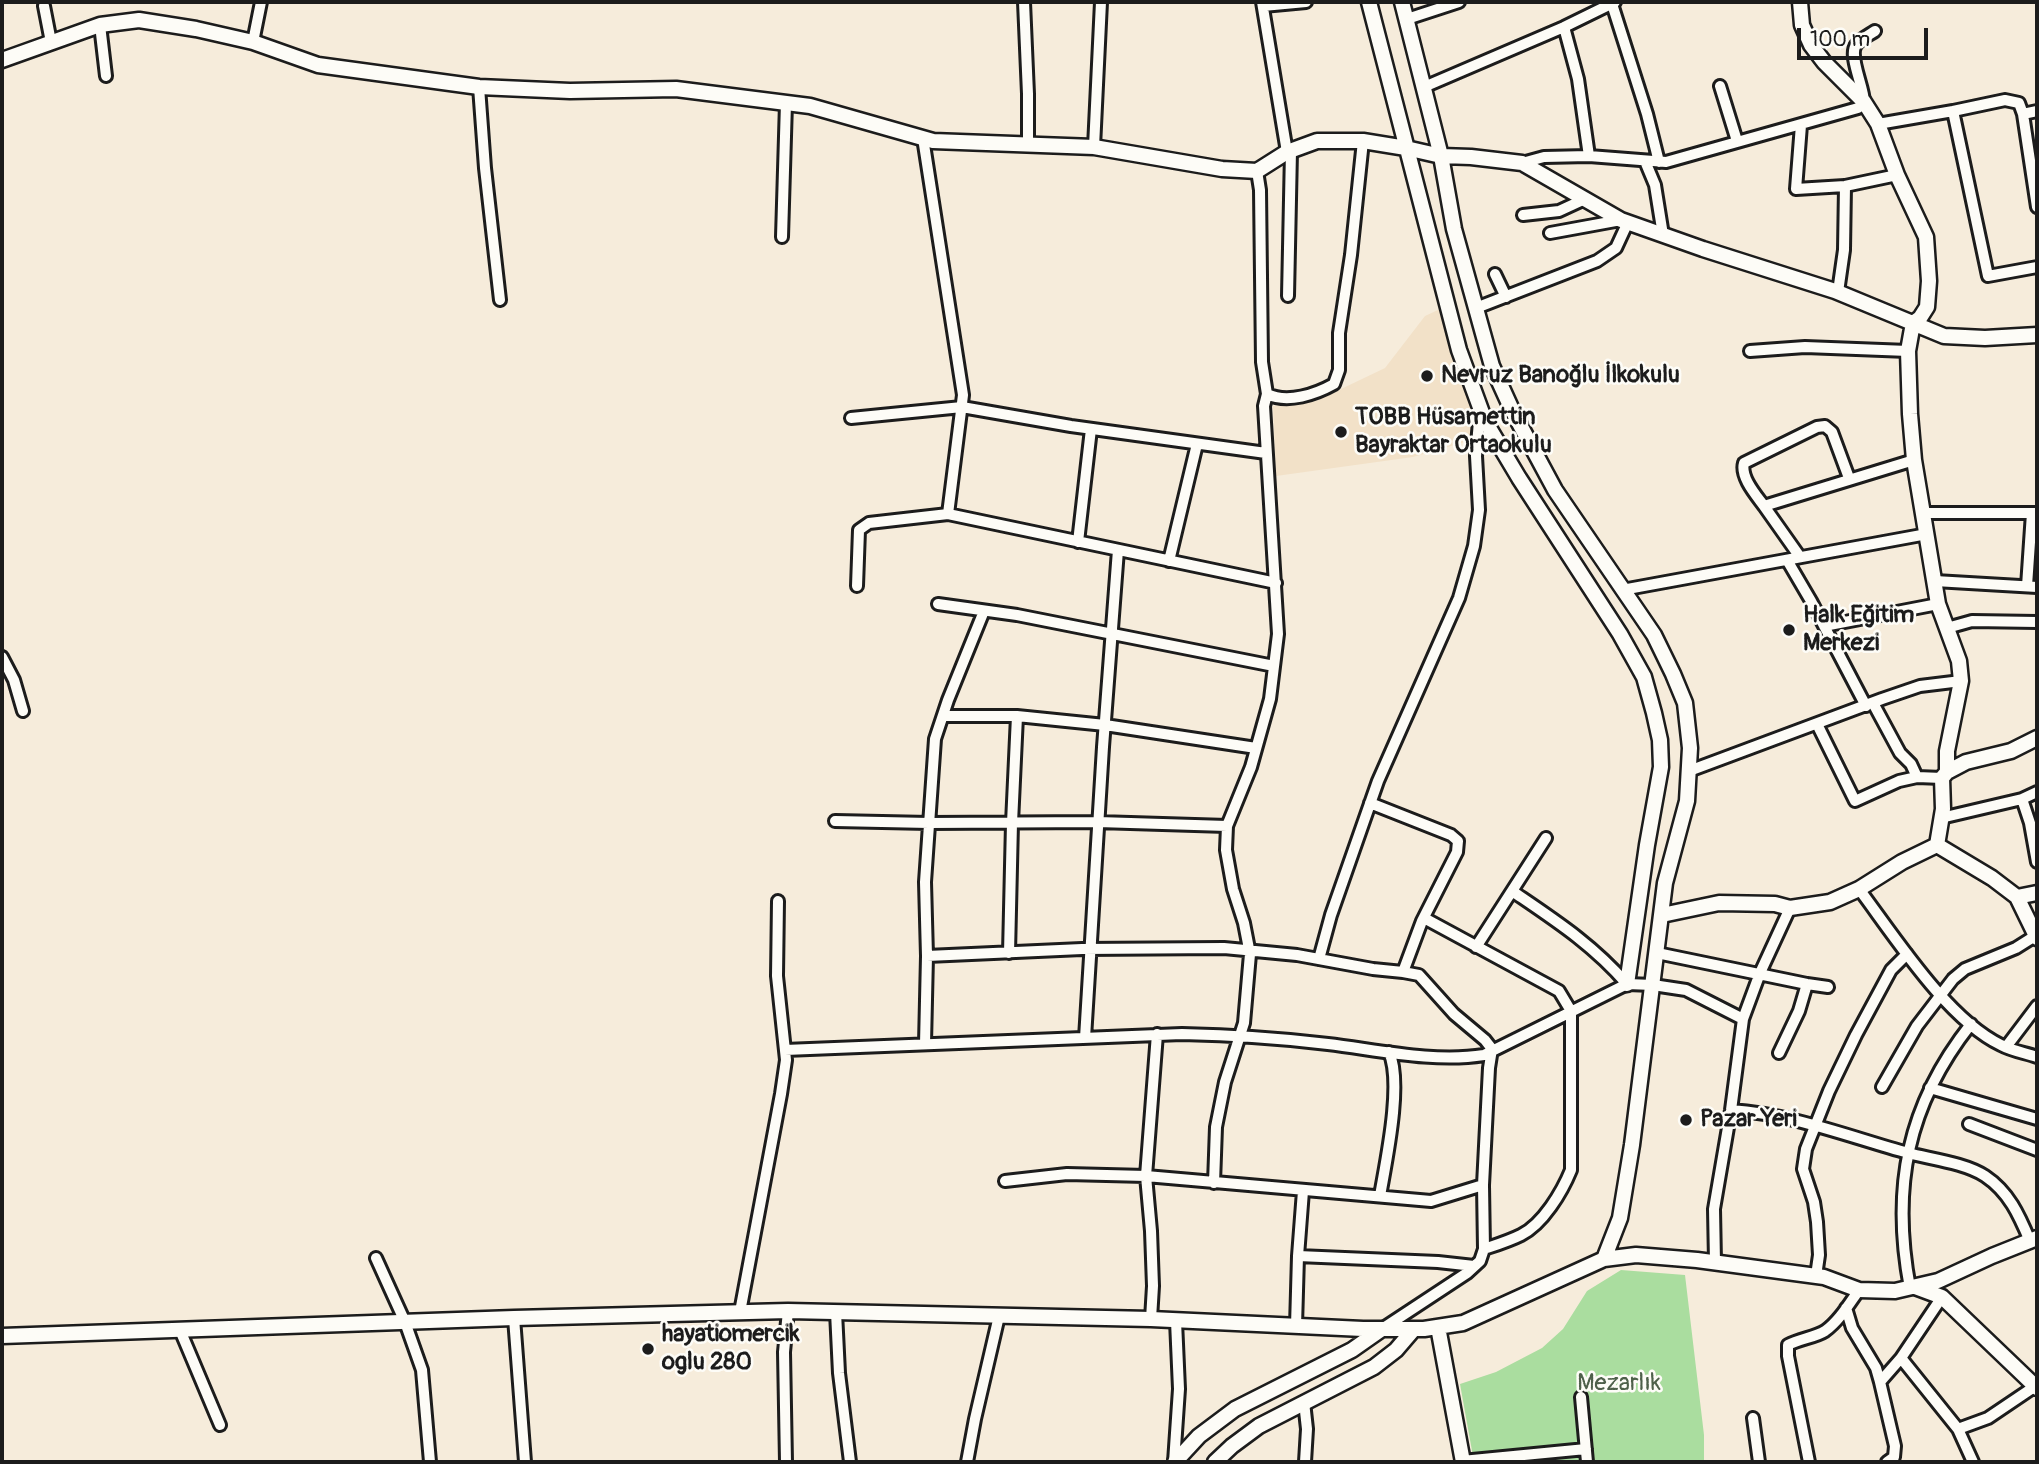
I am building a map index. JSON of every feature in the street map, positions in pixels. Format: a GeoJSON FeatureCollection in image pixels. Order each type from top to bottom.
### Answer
{"type":"FeatureCollection","features":[{"type":"Feature","properties":{"kind":"main road"},"geometry":{"type":"LineString","coordinates":[[1369,2],[1459,350],[1480,409],[1519,478],[1620,634],[1644,677],[1654,713],[1660,740],[1661,767],[1627,984]]}},
{"type":"Feature","properties":{"kind":"main road"},"geometry":{"type":"LineString","coordinates":[[1402,2],[1441,156],[1454,229],[1492,366],[1511,410],[1555,490],[1654,635],[1674,674],[1685,704],[1690,748],[1687,801],[1665,883],[1632,1145],[1620,1218],[1604,1259]]}},
{"type":"Feature","properties":{"kind":"main road"},"geometry":{"type":"LineString","coordinates":[[1800,2],[1802,25],[1811,45],[1864,102],[1878,124],[1897,175],[1926,237],[1929,281],[1927,307],[1913,323],[1908,351],[1910,414],[1914,460],[1938,604],[1959,661],[1961,681],[1947,751],[1937,845]]}},
{"type":"Feature","properties":{"kind":"main road"},"geometry":{"type":"LineString","coordinates":[[2,60],[100,25],[139,20],[253,42],[318,65],[480,87],[570,91],[676,89],[810,106],[933,141],[1094,147],[1222,169],[1257,171],[1289,151],[1317,141],[1363,141],[1441,156],[1522,163],[1625,221],[1838,292],[1944,336],[1985,338],[2037,335]]}},
{"type":"Feature","properties":{"kind":"main road"},"geometry":{"type":"LineString","coordinates":[[1945,775],[1966,762],[2011,751],[2037,738]]}},
{"type":"Feature","properties":{"kind":"main road"},"geometry":{"type":"LineString","coordinates":[[1661,915],[1719,903],[1775,904],[1790,908],[1830,902],[1859,889],[1902,862],[1937,845]]}},
{"type":"Feature","properties":{"kind":"main road"},"geometry":{"type":"LineString","coordinates":[[1937,845],[1992,878],[2017,897],[2036,937]]}},
{"type":"Feature","properties":{"kind":"main road"},"geometry":{"type":"LineString","coordinates":[[2017,897],[2037,893]]}},
{"type":"Feature","properties":{"kind":"main road"},"geometry":{"type":"LineString","coordinates":[[2,1336],[788,1311],[1152,1319],[1413,1329],[1462,1323],[1604,1259],[1636,1255],[1715,1262],[1816,1276],[1859,1290],[1895,1291],[1938,1281],[1992,1255],[2034,1239]]}},
{"type":"Feature","properties":{"kind":"main road"},"geometry":{"type":"LineString","coordinates":[[1912,1287],[1942,1297],[2037,1386]]}},
{"type":"Feature","properties":{"kind":"main road"},"geometry":{"type":"LineString","coordinates":[[1438,1327],[1462,1462]]}},
{"type":"Feature","properties":{"kind":"main road"},"geometry":{"type":"LineString","coordinates":[[1175,1462],[1199,1436],[1235,1409],[1352,1350],[1382,1329]]}},
{"type":"Feature","properties":{"kind":"main road"},"geometry":{"type":"LineString","coordinates":[[1215,1462],[1231,1446],[1259,1426],[1374,1367],[1396,1350],[1413,1329]]}},
{"type":"Feature","properties":{"kind":"street"},"geometry":{"type":"LineString","coordinates":[[253,42],[261,2]]}},
{"type":"Feature","properties":{"kind":"street"},"geometry":{"type":"LineString","coordinates":[[1024,2],[1028,145]]}},
{"type":"Feature","properties":{"kind":"street"},"geometry":{"type":"LineString","coordinates":[[1094,147],[1101,2]]}},
{"type":"Feature","properties":{"kind":"street"},"geometry":{"type":"LineString","coordinates":[[1288,296],[1289,151],[1263,4],[1306,2]]}},
{"type":"Feature","properties":{"kind":"street"},"geometry":{"type":"LineString","coordinates":[[1407,19],[1459,2]]}},
{"type":"Feature","properties":{"kind":"street"},"geometry":{"type":"LineString","coordinates":[[1424,87],[1614,3],[1659,162]]}},
{"type":"Feature","properties":{"kind":"street"},"geometry":{"type":"LineString","coordinates":[[44,6],[51,41]]}},
{"type":"Feature","properties":{"kind":"street"},"geometry":{"type":"LineString","coordinates":[[100,25],[106,76]]}},
{"type":"Feature","properties":{"kind":"street"},"geometry":{"type":"LineString","coordinates":[[1564,27],[1577,79],[1589,156]]}},
{"type":"Feature","properties":{"kind":"street"},"geometry":{"type":"LineString","coordinates":[[1522,163],[1544,158],[1589,156],[1659,162],[1858,108],[1864,102],[1864,92],[1852,55],[1856,44],[1875,32]]}},
{"type":"Feature","properties":{"kind":"street"},"geometry":{"type":"LineString","coordinates":[[1720,86],[1737,141]]}},
{"type":"Feature","properties":{"kind":"street"},"geometry":{"type":"LineString","coordinates":[[480,87],[485,168],[500,300]]}},
{"type":"Feature","properties":{"kind":"street"},"geometry":{"type":"LineString","coordinates":[[1878,124],[2005,100],[2019,103],[2037,207]]}},
{"type":"Feature","properties":{"kind":"street"},"geometry":{"type":"LineString","coordinates":[[782,237],[786,103]]}},
{"type":"Feature","properties":{"kind":"street"},"geometry":{"type":"LineString","coordinates":[[1953,111],[1988,276],[2037,267]]}},
{"type":"Feature","properties":{"kind":"street"},"geometry":{"type":"LineString","coordinates":[[2023,114],[2037,111]]}},
{"type":"Feature","properties":{"kind":"street"},"geometry":{"type":"LineString","coordinates":[[1801,125],[1797,189],[1845,186],[1897,175]]}},
{"type":"Feature","properties":{"kind":"street"},"geometry":{"type":"LineString","coordinates":[[923,138],[963,395],[948,514]]}},
{"type":"Feature","properties":{"kind":"street"},"geometry":{"type":"LineString","coordinates":[[1267,394],[1273,397],[1316,394],[1334,384],[1339,370],[1339,333],[1363,141]]}},
{"type":"Feature","properties":{"kind":"street"},"geometry":{"type":"LineString","coordinates":[[1645,161],[1655,185],[1663,235]]}},
{"type":"Feature","properties":{"kind":"street"},"geometry":{"type":"LineString","coordinates":[[1214,1183],[1216,1127],[1225,1082],[1244,1023],[1250,951],[1228,863],[1227,826],[1251,767],[1270,699],[1278,634],[1266,453],[1264,406],[1267,394],[1262,362],[1260,190],[1257,171]]}},
{"type":"Feature","properties":{"kind":"street"},"geometry":{"type":"LineString","coordinates":[[1838,292],[1844,250],[1845,186]]}},
{"type":"Feature","properties":{"kind":"street"},"geometry":{"type":"LineString","coordinates":[[1523,215],[1559,211],[1584,200]]}},
{"type":"Feature","properties":{"kind":"street"},"geometry":{"type":"LineString","coordinates":[[1476,308],[1597,261],[1616,248],[1625,221],[1550,233]]}},
{"type":"Feature","properties":{"kind":"street"},"geometry":{"type":"LineString","coordinates":[[1494,274],[1506,297]]}},
{"type":"Feature","properties":{"kind":"street"},"geometry":{"type":"LineString","coordinates":[[1749,351],[1805,347],[1908,351]]}},
{"type":"Feature","properties":{"kind":"street"},"geometry":{"type":"LineString","coordinates":[[850,418],[962,407],[1091,429],[1266,453]]}},
{"type":"Feature","properties":{"kind":"street"},"geometry":{"type":"LineString","coordinates":[[1319,958],[1370,803],[1415,695],[1460,598],[1474,545],[1479,510],[1476,456],[1480,409]]}},
{"type":"Feature","properties":{"kind":"street"},"geometry":{"type":"LineString","coordinates":[[1800,557],[1752,491],[1742,469],[1744,463],[1817,427],[1825,426],[1832,432],[1849,478]]}},
{"type":"Feature","properties":{"kind":"street"},"geometry":{"type":"LineString","coordinates":[[1078,542],[1091,429]]}},
{"type":"Feature","properties":{"kind":"street"},"geometry":{"type":"LineString","coordinates":[[1169,561],[1197,443]]}},
{"type":"Feature","properties":{"kind":"street"},"geometry":{"type":"LineString","coordinates":[[1764,506],[1914,460]]}},
{"type":"Feature","properties":{"kind":"street"},"geometry":{"type":"LineString","coordinates":[[1923,513],[2035,513],[2032,587],[1935,581]]}},
{"type":"Feature","properties":{"kind":"street"},"geometry":{"type":"LineString","coordinates":[[857,586],[859,530],[869,523],[948,514],[1276,583]]}},
{"type":"Feature","properties":{"kind":"street"},"geometry":{"type":"LineString","coordinates":[[1622,590],[1927,534]]}},
{"type":"Feature","properties":{"kind":"street"},"geometry":{"type":"LineString","coordinates":[[1085,1038],[1118,550]]}},
{"type":"Feature","properties":{"kind":"street"},"geometry":{"type":"LineString","coordinates":[[1787,560],[1869,704],[1900,753],[1911,764],[1917,777]]}},
{"type":"Feature","properties":{"kind":"street"},"geometry":{"type":"LineString","coordinates":[[938,604],[1017,615],[1274,666]]}},
{"type":"Feature","properties":{"kind":"street"},"geometry":{"type":"LineString","coordinates":[[1825,626],[1938,604]]}},
{"type":"Feature","properties":{"kind":"street"},"geometry":{"type":"LineString","coordinates":[[925,1044],[925,882],[936,739],[984,611]]}},
{"type":"Feature","properties":{"kind":"street"},"geometry":{"type":"LineString","coordinates":[[1947,628],[1972,621],[2037,622]]}},
{"type":"Feature","properties":{"kind":"street"},"geometry":{"type":"LineString","coordinates":[[2,657],[14,680],[23,710]]}},
{"type":"Feature","properties":{"kind":"street"},"geometry":{"type":"LineString","coordinates":[[1689,771],[1920,686],[1961,681]]}},
{"type":"Feature","properties":{"kind":"street"},"geometry":{"type":"LineString","coordinates":[[943,716],[1017,716],[1105,725],[1256,748]]}},
{"type":"Feature","properties":{"kind":"street"},"geometry":{"type":"LineString","coordinates":[[1009,953],[1017,716]]}},
{"type":"Feature","properties":{"kind":"street"},"geometry":{"type":"LineString","coordinates":[[1817,724],[1855,801],[1899,781],[1945,775]]}},
{"type":"Feature","properties":{"kind":"street"},"geometry":{"type":"LineString","coordinates":[[1941,818],[2022,799],[2037,792]]}},
{"type":"Feature","properties":{"kind":"street"},"geometry":{"type":"LineString","coordinates":[[2022,799],[2030,823],[2037,862]]}},
{"type":"Feature","properties":{"kind":"street"},"geometry":{"type":"LineString","coordinates":[[1370,803],[1451,835],[1458,841],[1457,852],[1424,918],[1403,972]]}},
{"type":"Feature","properties":{"kind":"street"},"geometry":{"type":"LineString","coordinates":[[835,821],[1098,822],[1227,826]]}},
{"type":"Feature","properties":{"kind":"street"},"geometry":{"type":"LineString","coordinates":[[1476,947],[1546,838]]}},
{"type":"Feature","properties":{"kind":"street"},"geometry":{"type":"LineString","coordinates":[[1859,889],[1940,995],[1971,1024],[2006,1047],[2037,1057]]}},
{"type":"Feature","properties":{"kind":"street"},"geometry":{"type":"LineString","coordinates":[[1512,891],[1578,936],[1627,984]]}},
{"type":"Feature","properties":{"kind":"street"},"geometry":{"type":"LineString","coordinates":[[740,1312],[786,1060],[777,976],[778,901]]}},
{"type":"Feature","properties":{"kind":"street"},"geometry":{"type":"LineString","coordinates":[[1715,1262],[1714,1209],[1743,1019],[1760,973],[1790,908]]}},
{"type":"Feature","properties":{"kind":"street"},"geometry":{"type":"LineString","coordinates":[[1424,918],[1559,991],[1571,1011],[1571,1170],[1564,1188],[1536,1225],[1521,1235],[1484,1249]]}},
{"type":"Feature","properties":{"kind":"street"},"geometry":{"type":"LineString","coordinates":[[1882,1087],[1916,1026],[1953,979],[1965,969],[2036,937]]}},
{"type":"Feature","properties":{"kind":"street"},"geometry":{"type":"LineString","coordinates":[[927,957],[1090,949],[1224,948],[1319,958],[1419,975],[1454,1014],[1492,1049],[1483,1185],[1484,1249],[1480,1261],[1467,1273],[1382,1329]]}},
{"type":"Feature","properties":{"kind":"street"},"geometry":{"type":"LineString","coordinates":[[1657,953],[1828,987]]}},
{"type":"Feature","properties":{"kind":"street"},"geometry":{"type":"LineString","coordinates":[[1816,1276],[1819,1255],[1818,1222],[1803,1169],[1806,1149],[1829,1091],[1891,970],[1907,954]]}},
{"type":"Feature","properties":{"kind":"street"},"geometry":{"type":"LineString","coordinates":[[785,1050],[1157,1034],[1239,1035],[1422,1056],[1468,1057],[1484,1055],[1627,984],[1686,990],[1743,1019]]}},
{"type":"Feature","properties":{"kind":"street"},"geometry":{"type":"LineString","coordinates":[[1779,1053],[1800,1011],[1807,984]]}},
{"type":"Feature","properties":{"kind":"street"},"geometry":{"type":"LineString","coordinates":[[2006,1047],[2037,1006]]}},
{"type":"Feature","properties":{"kind":"street"},"geometry":{"type":"LineString","coordinates":[[1912,1287],[1903,1236],[1903,1176],[1908,1153],[1930,1088],[1951,1049],[1971,1024]]}},
{"type":"Feature","properties":{"kind":"street"},"geometry":{"type":"LineString","coordinates":[[1152,1319],[1151,1231],[1146,1176],[1157,1034]]}},
{"type":"Feature","properties":{"kind":"street"},"geometry":{"type":"LineString","coordinates":[[1380,1196],[1392,1117],[1394,1063],[1389,1052]]}},
{"type":"Feature","properties":{"kind":"street"},"geometry":{"type":"LineString","coordinates":[[1930,1088],[2037,1119]]}},
{"type":"Feature","properties":{"kind":"street"},"geometry":{"type":"LineString","coordinates":[[1731,1110],[1756,1112],[1814,1125],[1983,1175],[2005,1193],[2034,1239]]}},
{"type":"Feature","properties":{"kind":"street"},"geometry":{"type":"LineString","coordinates":[[1969,1124],[2037,1150]]}},
{"type":"Feature","properties":{"kind":"street"},"geometry":{"type":"LineString","coordinates":[[1081,1162],[1082,1174]]}},
{"type":"Feature","properties":{"kind":"street"},"geometry":{"type":"LineString","coordinates":[[1005,1181],[1067,1174],[1146,1176],[1431,1201],[1483,1185]]}},
{"type":"Feature","properties":{"kind":"street"},"geometry":{"type":"LineString","coordinates":[[1296,1326],[1303,1191]]}},
{"type":"Feature","properties":{"kind":"street"},"geometry":{"type":"LineString","coordinates":[[1298,1256],[1474,1266]]}},
{"type":"Feature","properties":{"kind":"street"},"geometry":{"type":"LineString","coordinates":[[376,1258],[405,1322],[422,1370],[430,1462]]}},
{"type":"Feature","properties":{"kind":"street"},"geometry":{"type":"LineString","coordinates":[[1809,1462],[1787,1345],[1824,1332],[1859,1290]]}},
{"type":"Feature","properties":{"kind":"street"},"geometry":{"type":"LineString","coordinates":[[1880,1382],[1901,1357],[1942,1297]]}},
{"type":"Feature","properties":{"kind":"street"},"geometry":{"type":"LineString","coordinates":[[1846,1308],[1852,1328],[1876,1368],[1880,1382],[1895,1446],[1894,1457],[1887,1462]]}},
{"type":"Feature","properties":{"kind":"street"},"geometry":{"type":"LineString","coordinates":[[786,1462],[784,1352],[788,1311]]}},
{"type":"Feature","properties":{"kind":"street"},"geometry":{"type":"LineString","coordinates":[[836,1312],[839,1373],[850,1462]]}},
{"type":"Feature","properties":{"kind":"street"},"geometry":{"type":"LineString","coordinates":[[967,1462],[999,1316]]}},
{"type":"Feature","properties":{"kind":"street"},"geometry":{"type":"LineString","coordinates":[[514,1318],[525,1462]]}},
{"type":"Feature","properties":{"kind":"street"},"geometry":{"type":"LineString","coordinates":[[1175,1462],[1179,1389],[1177,1321]]}},
{"type":"Feature","properties":{"kind":"street"},"geometry":{"type":"LineString","coordinates":[[180,1330],[220,1425]]}},
{"type":"Feature","properties":{"kind":"street"},"geometry":{"type":"LineString","coordinates":[[1901,1357],[1958,1429],[1973,1462]]}},
{"type":"Feature","properties":{"kind":"street"},"geometry":{"type":"LineString","coordinates":[[1958,1429],[1988,1418],[2037,1386]]}},
{"type":"Feature","properties":{"kind":"street"},"geometry":{"type":"LineString","coordinates":[[1581,1397],[1587,1462]]}},
{"type":"Feature","properties":{"kind":"street"},"geometry":{"type":"LineString","coordinates":[[1304,1402],[1307,1429],[1305,1462]]}},
{"type":"Feature","properties":{"kind":"street"},"geometry":{"type":"LineString","coordinates":[[1754,1418],[1759,1462]]}},
{"type":"Feature","properties":{"kind":"street"},"geometry":{"type":"LineString","coordinates":[[1462,1462],[1586,1449]]}},
{"type":"Feature","properties":{"kind":"shaded area"},"geometry":{"type":"Polygon","coordinates":[[[1440,309],[1446,319],[1475,420],[1475,439],[1413,457],[1276,476],[1273,406],[1316,401],[1385,368],[1425,316],[1440,309]]]}},
{"type":"Feature","properties":{"kind":"green space","name":"Mezarlık"},"geometry":{"type":"Polygon","coordinates":[[[1621,1270],[1685,1275],[1704,1435],[1704,1462],[1474,1462],[1460,1384],[1496,1372],[1542,1348],[1563,1329],[1587,1291],[1621,1270]]]}},
{"type":"Feature","properties":{"kind":"place","name":"Nevruz Banoğlu İlkokulu"},"geometry":{"type":"Point","coordinates":[1427,376]}},
{"type":"Feature","properties":{"kind":"place","name":"TOBB Hüsamettin Bayraktar Ortaokulu"},"geometry":{"type":"Point","coordinates":[1341,432]}},
{"type":"Feature","properties":{"kind":"place","name":"Halk Eğitim Merkezi"},"geometry":{"type":"Point","coordinates":[1789,630]}},
{"type":"Feature","properties":{"kind":"place","name":"Pazar Yeri"},"geometry":{"type":"Point","coordinates":[1686,1120]}},
{"type":"Feature","properties":{"kind":"place","name":"hayatiomercik oglu 280"},"geometry":{"type":"Point","coordinates":[648,1349]}}]}
